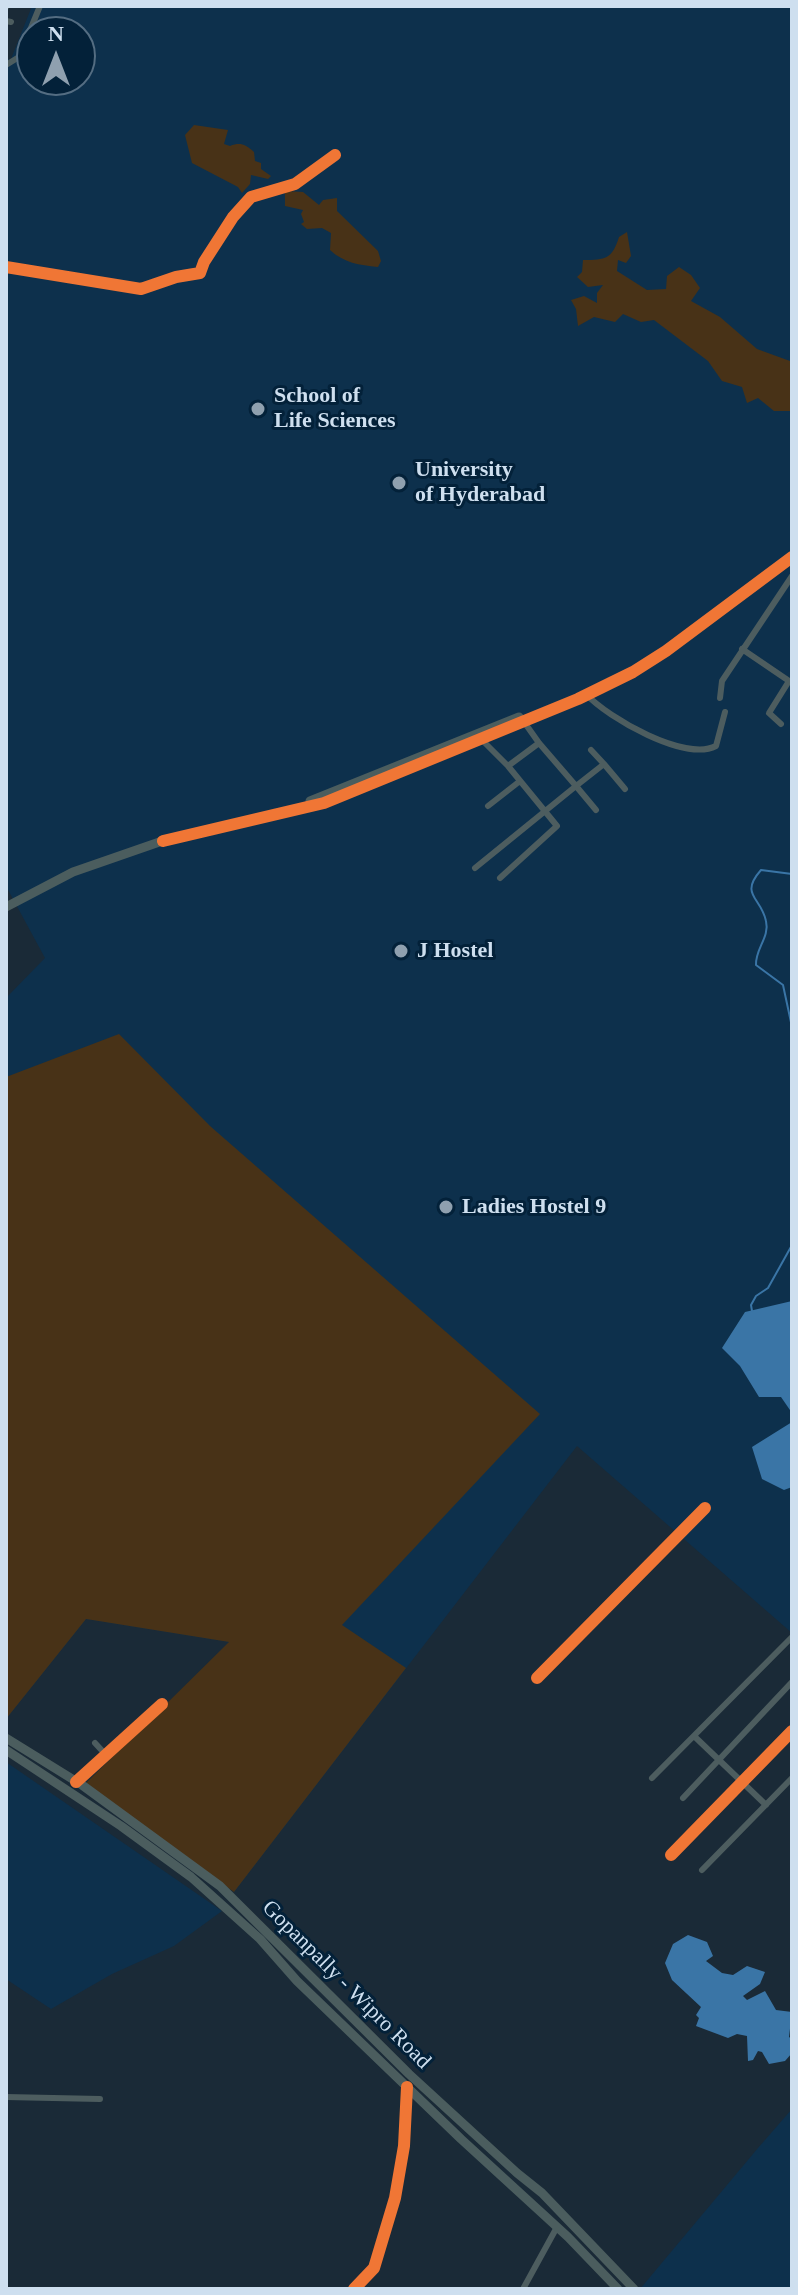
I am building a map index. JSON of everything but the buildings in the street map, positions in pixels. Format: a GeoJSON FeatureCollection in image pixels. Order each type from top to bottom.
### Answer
{"type":"FeatureCollection","features":[{"type":"Feature","properties":{"kind":"main road"},"geometry":{"type":"LineString","coordinates":[[6,907],[73,872],[182,833],[315,799],[586,694],[633,672],[666,651],[792,557]]}},
{"type":"Feature","properties":{"kind":"main road"},"geometry":{"type":"LineString","coordinates":[[163,841],[324,803],[482,740],[522,719]]}},
{"type":"Feature","properties":{"kind":"main road","name":"Gopanpally - Wipro Road"},"geometry":{"type":"LineString","coordinates":[[6,1738],[76,1782],[207,1878],[266,1930],[409,2074],[542,2193],[634,2289]]}},
{"type":"Feature","properties":{"kind":"main road","name":"Gopanpally - Wipro Road"},"geometry":{"type":"LineString","coordinates":[[6,1750],[191,1877],[260,1939],[297,1981],[568,2237],[618,2289]]}},
{"type":"Feature","properties":{"kind":"main road"},"geometry":{"type":"LineString","coordinates":[[199,1886],[207,1878]]}},
{"type":"Feature","properties":{"kind":"main road"},"geometry":{"type":"LineString","coordinates":[[568,2237],[574,2227]]}},
{"type":"Feature","properties":{"kind":"street"},"geometry":{"type":"LineString","coordinates":[[6,65],[19,57],[40,6]]}},
{"type":"Feature","properties":{"kind":"street"},"geometry":{"type":"LineString","coordinates":[[6,267],[141,289],[176,277],[200,273],[233,217],[251,197],[295,184],[335,155]]}},
{"type":"Feature","properties":{"kind":"street"},"geometry":{"type":"LineString","coordinates":[[720,698],[722,681],[792,576]]}},
{"type":"Feature","properties":{"kind":"street"},"geometry":{"type":"LineString","coordinates":[[742,649],[790,682],[769,713],[781,724]]}},
{"type":"Feature","properties":{"kind":"street"},"geometry":{"type":"LineString","coordinates":[[586,694],[595,704],[628,725],[671,745],[695,750],[706,751],[716,746],[725,712]]}},
{"type":"Feature","properties":{"kind":"street"},"geometry":{"type":"LineString","coordinates":[[522,719],[596,810]]}},
{"type":"Feature","properties":{"kind":"street"},"geometry":{"type":"LineString","coordinates":[[482,740],[556,823],[556,830],[500,878]]}},
{"type":"Feature","properties":{"kind":"street"},"geometry":{"type":"LineString","coordinates":[[508,766],[539,743]]}},
{"type":"Feature","properties":{"kind":"street"},"geometry":{"type":"LineString","coordinates":[[591,750],[625,789]]}},
{"type":"Feature","properties":{"kind":"street"},"geometry":{"type":"LineString","coordinates":[[475,868],[604,764]]}},
{"type":"Feature","properties":{"kind":"street"},"geometry":{"type":"LineString","coordinates":[[488,806],[520,781]]}},
{"type":"Feature","properties":{"kind":"street"},"geometry":{"type":"LineString","coordinates":[[537,1678],[705,1508]]}},
{"type":"Feature","properties":{"kind":"street"},"geometry":{"type":"LineString","coordinates":[[652,1778],[792,1637]]}},
{"type":"Feature","properties":{"kind":"street"},"geometry":{"type":"LineString","coordinates":[[683,1798],[792,1682]]}},
{"type":"Feature","properties":{"kind":"street"},"geometry":{"type":"LineString","coordinates":[[76,1782],[162,1704]]}},
{"type":"Feature","properties":{"kind":"street"},"geometry":{"type":"LineString","coordinates":[[671,1855],[792,1731]]}},
{"type":"Feature","properties":{"kind":"street"},"geometry":{"type":"LineString","coordinates":[[694,1736],[766,1805]]}},
{"type":"Feature","properties":{"kind":"street"},"geometry":{"type":"LineString","coordinates":[[95,1743],[106,1755]]}},
{"type":"Feature","properties":{"kind":"street"},"geometry":{"type":"LineString","coordinates":[[702,1870],[792,1778]]}},
{"type":"Feature","properties":{"kind":"street"},"geometry":{"type":"LineString","coordinates":[[354,2289],[374,2268],[395,2198],[404,2146],[407,2087]]}},
{"type":"Feature","properties":{"kind":"street"},"geometry":{"type":"LineString","coordinates":[[6,2097],[100,2099]]}},
{"type":"Feature","properties":{"kind":"street"},"geometry":{"type":"LineString","coordinates":[[523,2289],[557,2227]]}},
{"type":"Feature","properties":{"kind":"shaded area","name":"University of Hyderabad"},"geometry":{"type":"Polygon","coordinates":[[[32,6],[792,6],[792,1633],[577,1446],[234,1892],[229,1642],[86,1619],[6,1719],[6,998],[45,958],[6,886],[6,60],[11,59],[16,46],[16,96],[96,96],[96,16],[28,16],[32,6]]]}},
{"type":"Feature","properties":{"kind":"shaded area"},"geometry":{"type":"Polygon","coordinates":[[[194,125],[228,130],[224,144],[248,147],[254,152],[255,161],[261,163],[261,169],[271,176],[268,179],[251,175],[250,184],[242,193],[238,187],[192,163],[185,135],[194,125]]]}},
{"type":"Feature","properties":{"kind":"shaded area"},"geometry":{"type":"Polygon","coordinates":[[[285,191],[303,192],[319,205],[323,200],[337,198],[337,211],[378,251],[381,261],[378,267],[352,263],[330,250],[331,233],[322,228],[307,229],[301,224],[304,222],[303,210],[285,206],[285,191]]]}},
{"type":"Feature","properties":{"kind":"shaded area"},"geometry":{"type":"Polygon","coordinates":[[[627,232],[631,256],[626,263],[618,260],[617,271],[647,290],[666,289],[667,276],[679,267],[691,275],[700,288],[691,301],[720,317],[757,349],[790,361],[792,411],[774,411],[758,398],[747,403],[742,387],[722,381],[708,361],[654,320],[641,322],[623,314],[615,322],[594,317],[578,326],[576,309],[571,300],[584,296],[597,303],[597,293],[603,285],[588,287],[577,277],[582,272],[583,260],[607,257],[614,250],[619,237],[627,232]]]}},
{"type":"Feature","properties":{"kind":"shaded area"},"geometry":{"type":"Polygon","coordinates":[[[119,1034],[210,1126],[540,1414],[342,1625],[406,1668],[234,1892],[84,1785],[229,1642],[86,1619],[6,1719],[6,1077],[119,1034]]]}},
{"type":"Feature","properties":{"kind":"shaded area"},"geometry":{"type":"Polygon","coordinates":[[[792,1301],[792,1413],[781,1397],[759,1397],[740,1366],[722,1348],[745,1312],[792,1301]]]}},
{"type":"Feature","properties":{"kind":"shaded area"},"geometry":{"type":"Polygon","coordinates":[[[792,1422],[792,1487],[784,1490],[762,1479],[752,1447],[792,1422]]]}},
{"type":"Feature","properties":{"kind":"shaded area"},"geometry":{"type":"Polygon","coordinates":[[[6,1762],[222,1911],[174,1946],[112,1974],[51,2009],[6,1979],[6,1762]]]}},
{"type":"Feature","properties":{"kind":"shaded area"},"geometry":{"type":"Polygon","coordinates":[[[688,1935],[707,1942],[713,1956],[706,1961],[722,1973],[733,1975],[747,1966],[765,1972],[760,1984],[743,1996],[747,2000],[765,1991],[776,2010],[792,2012],[789,2037],[792,2039],[792,2053],[785,2061],[769,2064],[762,2052],[758,2051],[753,2060],[748,2061],[747,2036],[737,2034],[728,2038],[696,2026],[699,2018],[696,2015],[701,2007],[672,1980],[665,1963],[673,1944],[688,1935]]]}},
{"type":"Feature","properties":{"kind":"shaded area"},"geometry":{"type":"Polygon","coordinates":[[[792,2109],[792,2289],[640,2289],[758,2148],[792,2109]]]}},
{"type":"Feature","properties":{"kind":"waterway"},"geometry":{"type":"LineString","coordinates":[[792,874],[761,870],[752,885],[753,896],[767,927],[756,965],[783,985],[792,1027]]}},
{"type":"Feature","properties":{"kind":"waterway"},"geometry":{"type":"LineString","coordinates":[[752,1311],[751,1305],[756,1296],[768,1288],[792,1245]]}},
{"type":"Feature","properties":{"kind":"cycle path"},"geometry":{"type":"LineString","coordinates":[[6,267],[141,289],[176,277],[200,273],[233,217],[251,197],[295,184],[335,155]]}},
{"type":"Feature","properties":{"kind":"cycle path"},"geometry":{"type":"LineString","coordinates":[[163,841],[324,803],[578,699],[633,672],[666,651],[792,557]]}},
{"type":"Feature","properties":{"kind":"cycle path"},"geometry":{"type":"LineString","coordinates":[[537,1678],[705,1508]]}},
{"type":"Feature","properties":{"kind":"cycle path"},"geometry":{"type":"LineString","coordinates":[[76,1782],[162,1704]]}},
{"type":"Feature","properties":{"kind":"cycle path"},"geometry":{"type":"LineString","coordinates":[[671,1855],[792,1731]]}},
{"type":"Feature","properties":{"kind":"cycle path"},"geometry":{"type":"LineString","coordinates":[[354,2289],[374,2268],[395,2198],[404,2146],[407,2087]]}},
{"type":"Feature","properties":{"kind":"place","name":"School of Life Sciences"},"geometry":{"type":"Point","coordinates":[258,409]}},
{"type":"Feature","properties":{"kind":"place","name":"University of Hyderabad"},"geometry":{"type":"Point","coordinates":[399,483]}},
{"type":"Feature","properties":{"kind":"place","name":"J Hostel"},"geometry":{"type":"Point","coordinates":[401,951]}},
{"type":"Feature","properties":{"kind":"place","name":"Ladies Hostel 9"},"geometry":{"type":"Point","coordinates":[446,1207]}}]}
